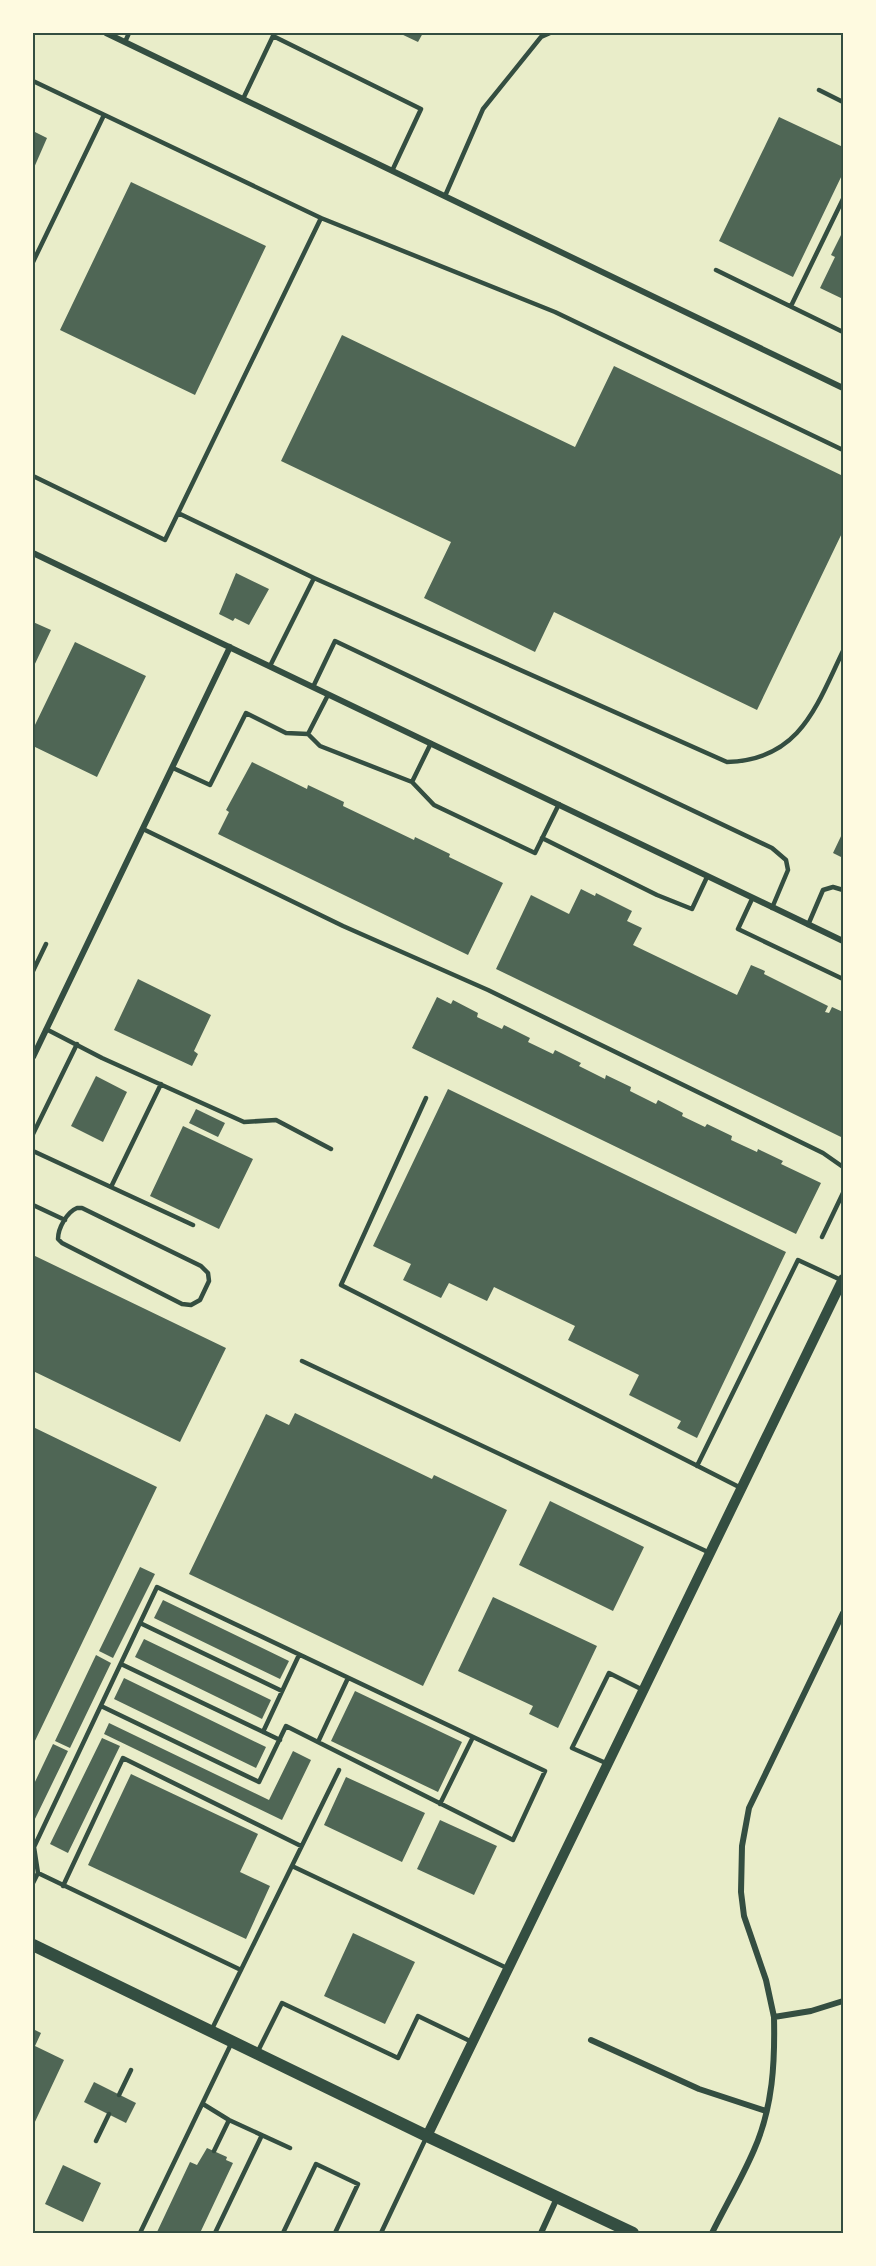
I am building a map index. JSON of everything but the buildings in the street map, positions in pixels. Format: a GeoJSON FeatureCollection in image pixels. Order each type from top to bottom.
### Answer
{"type":"FeatureCollection","features":[{"type":"Feature","properties":{"kind":"main road"},"geometry":{"type":"LineString","coordinates":[[33,1945],[633,2233]]}},
{"type":"Feature","properties":{"kind":"street"},"geometry":{"type":"LineString","coordinates":[[106,33],[843,388]]}},
{"type":"Feature","properties":{"kind":"street"},"geometry":{"type":"LineString","coordinates":[[33,553],[843,941]]}},
{"type":"Feature","properties":{"kind":"street"},"geometry":{"type":"LineString","coordinates":[[33,1056],[230,647]]}},
{"type":"Feature","properties":{"kind":"street"},"geometry":{"type":"LineString","coordinates":[[427,2136],[842,1280]]}},
{"type":"Feature","properties":{"kind":"street"},"geometry":{"type":"LineString","coordinates":[[712,2233],[754,2150],[766,2111],[774,2068],[774,2017],[766,1980],[744,1916],[741,1882],[742,1846],[750,1809],[843,1613]]}},
{"type":"Feature","properties":{"kind":"street"},"geometry":{"type":"LineString","coordinates":[[774,2017],[811,2011],[843,2001]]}},
{"type":"Feature","properties":{"kind":"street"},"geometry":{"type":"LineString","coordinates":[[591,2040],[699,2089],[766,2111]]}},
{"type":"Feature","properties":{"kind":"street"},"geometry":{"type":"LineString","coordinates":[[542,2233],[557,2198]]}},
{"type":"Feature","properties":{"kind":"lane"},"geometry":{"type":"LineString","coordinates":[[125,42],[129,33]]}},
{"type":"Feature","properties":{"kind":"lane"},"geometry":{"type":"LineString","coordinates":[[445,196],[483,109],[541,37],[550,33]]}},
{"type":"Feature","properties":{"kind":"lane"},"geometry":{"type":"LineString","coordinates":[[243,99],[274,34],[422,109],[392,171]]}},
{"type":"Feature","properties":{"kind":"lane"},"geometry":{"type":"LineString","coordinates":[[33,81],[321,218],[555,312],[843,450]]}},
{"type":"Feature","properties":{"kind":"lane"},"geometry":{"type":"LineString","coordinates":[[819,90],[843,102]]}},
{"type":"Feature","properties":{"kind":"lane"},"geometry":{"type":"LineString","coordinates":[[33,262],[104,115]]}},
{"type":"Feature","properties":{"kind":"lane"},"geometry":{"type":"LineString","coordinates":[[790,306],[843,199]]}},
{"type":"Feature","properties":{"kind":"lane"},"geometry":{"type":"LineString","coordinates":[[33,476],[165,540],[321,218]]}},
{"type":"Feature","properties":{"kind":"lane"},"geometry":{"type":"LineString","coordinates":[[716,270],[843,332]]}},
{"type":"Feature","properties":{"kind":"lane"},"geometry":{"type":"LineString","coordinates":[[178,513],[314,578],[727,762],[748,762],[766,755],[789,741],[810,718],[843,651]]}},
{"type":"Feature","properties":{"kind":"lane"},"geometry":{"type":"LineString","coordinates":[[270,666],[314,578]]}},
{"type":"Feature","properties":{"kind":"lane"},"geometry":{"type":"LineString","coordinates":[[313,687],[335,640],[772,848],[786,860],[788,870],[772,908]]}},
{"type":"Feature","properties":{"kind":"lane"},"geometry":{"type":"LineString","coordinates":[[308,734],[328,695]]}},
{"type":"Feature","properties":{"kind":"lane"},"geometry":{"type":"LineString","coordinates":[[173,768],[210,785],[246,713],[286,733],[308,734],[320,746],[412,782],[434,805],[535,853],[559,804]]}},
{"type":"Feature","properties":{"kind":"lane"},"geometry":{"type":"LineString","coordinates":[[412,782],[431,743]]}},
{"type":"Feature","properties":{"kind":"lane"},"geometry":{"type":"LineString","coordinates":[[143,829],[343,926],[489,990],[823,1153],[843,1167]]}},
{"type":"Feature","properties":{"kind":"lane"},"geometry":{"type":"LineString","coordinates":[[542,838],[657,896],[692,909],[707,877]]}},
{"type":"Feature","properties":{"kind":"lane"},"geometry":{"type":"LineString","coordinates":[[808,925],[823,890],[833,886],[843,890]]}},
{"type":"Feature","properties":{"kind":"lane"},"geometry":{"type":"LineString","coordinates":[[752,899],[738,929],[843,979]]}},
{"type":"Feature","properties":{"kind":"lane"},"geometry":{"type":"LineString","coordinates":[[33,971],[46,944]]}},
{"type":"Feature","properties":{"kind":"lane"},"geometry":{"type":"LineString","coordinates":[[46,1029],[244,1122],[276,1120],[331,1149]]}},
{"type":"Feature","properties":{"kind":"lane"},"geometry":{"type":"LineString","coordinates":[[33,1134],[76,1044]]}},
{"type":"Feature","properties":{"kind":"lane"},"geometry":{"type":"LineString","coordinates":[[111,1187],[161,1084]]}},
{"type":"Feature","properties":{"kind":"lane"},"geometry":{"type":"LineString","coordinates":[[426,1098],[342,1285],[741,1488]]}},
{"type":"Feature","properties":{"kind":"lane"},"geometry":{"type":"LineString","coordinates":[[33,1151],[193,1225]]}},
{"type":"Feature","properties":{"kind":"lane"},"geometry":{"type":"LineString","coordinates":[[822,1237],[843,1193]]}},
{"type":"Feature","properties":{"kind":"lane"},"geometry":{"type":"LineString","coordinates":[[33,1205],[65,1221]]}},
{"type":"Feature","properties":{"kind":"lane"},"geometry":{"type":"LineString","coordinates":[[82,1208],[201,1266],[208,1273],[209,1281],[200,1300],[191,1305],[182,1304],[62,1243],[58,1239],[58,1233],[65,1221],[71,1210],[82,1208]]}},
{"type":"Feature","properties":{"kind":"lane"},"geometry":{"type":"LineString","coordinates":[[698,1466],[798,1260],[842,1280]]}},
{"type":"Feature","properties":{"kind":"lane"},"geometry":{"type":"LineString","coordinates":[[302,1361],[710,1553]]}},
{"type":"Feature","properties":{"kind":"lane"},"geometry":{"type":"LineString","coordinates":[[33,1883],[38,1873],[34,1847],[157,1587],[545,1771],[513,1840],[286,1726],[259,1782],[101,1706]]}},
{"type":"Feature","properties":{"kind":"lane"},"geometry":{"type":"LineString","coordinates":[[140,1623],[282,1691]]}},
{"type":"Feature","properties":{"kind":"lane"},"geometry":{"type":"LineString","coordinates":[[263,1732],[299,1655]]}},
{"type":"Feature","properties":{"kind":"lane"},"geometry":{"type":"LineString","coordinates":[[121,1664],[280,1740]]}},
{"type":"Feature","properties":{"kind":"lane"},"geometry":{"type":"LineString","coordinates":[[608,1764],[573,1748],[588,1716],[609,1673],[644,1690]]}},
{"type":"Feature","properties":{"kind":"lane"},"geometry":{"type":"LineString","coordinates":[[318,1742],[348,1678]]}},
{"type":"Feature","properties":{"kind":"lane"},"geometry":{"type":"LineString","coordinates":[[440,1804],[473,1737]]}},
{"type":"Feature","properties":{"kind":"lane"},"geometry":{"type":"LineString","coordinates":[[63,1886],[123,1758],[302,1846]]}},
{"type":"Feature","properties":{"kind":"lane"},"geometry":{"type":"LineString","coordinates":[[211,2031],[339,1770]]}},
{"type":"Feature","properties":{"kind":"lane"},"geometry":{"type":"LineString","coordinates":[[292,1866],[509,1969]]}},
{"type":"Feature","properties":{"kind":"lane"},"geometry":{"type":"LineString","coordinates":[[38,1873],[241,1970]]}},
{"type":"Feature","properties":{"kind":"lane"},"geometry":{"type":"LineString","coordinates":[[258,2053],[282,2003],[398,2058],[418,2016],[473,2043]]}},
{"type":"Feature","properties":{"kind":"lane"},"geometry":{"type":"LineString","coordinates":[[140,2233],[233,2041]]}},
{"type":"Feature","properties":{"kind":"lane"},"geometry":{"type":"LineString","coordinates":[[119,2095],[131,2070]]}},
{"type":"Feature","properties":{"kind":"lane"},"geometry":{"type":"LineString","coordinates":[[203,2104],[229,2120],[290,2148]]}},
{"type":"Feature","properties":{"kind":"lane"},"geometry":{"type":"LineString","coordinates":[[96,2141],[109,2114]]}},
{"type":"Feature","properties":{"kind":"lane"},"geometry":{"type":"LineString","coordinates":[[214,2151],[229,2120]]}},
{"type":"Feature","properties":{"kind":"lane"},"geometry":{"type":"LineString","coordinates":[[215,2233],[262,2135]]}},
{"type":"Feature","properties":{"kind":"lane"},"geometry":{"type":"LineString","coordinates":[[381,2233],[427,2136]]}},
{"type":"Feature","properties":{"kind":"lane"},"geometry":{"type":"LineString","coordinates":[[283,2233],[316,2164],[358,2184],[335,2233]]}}]}
